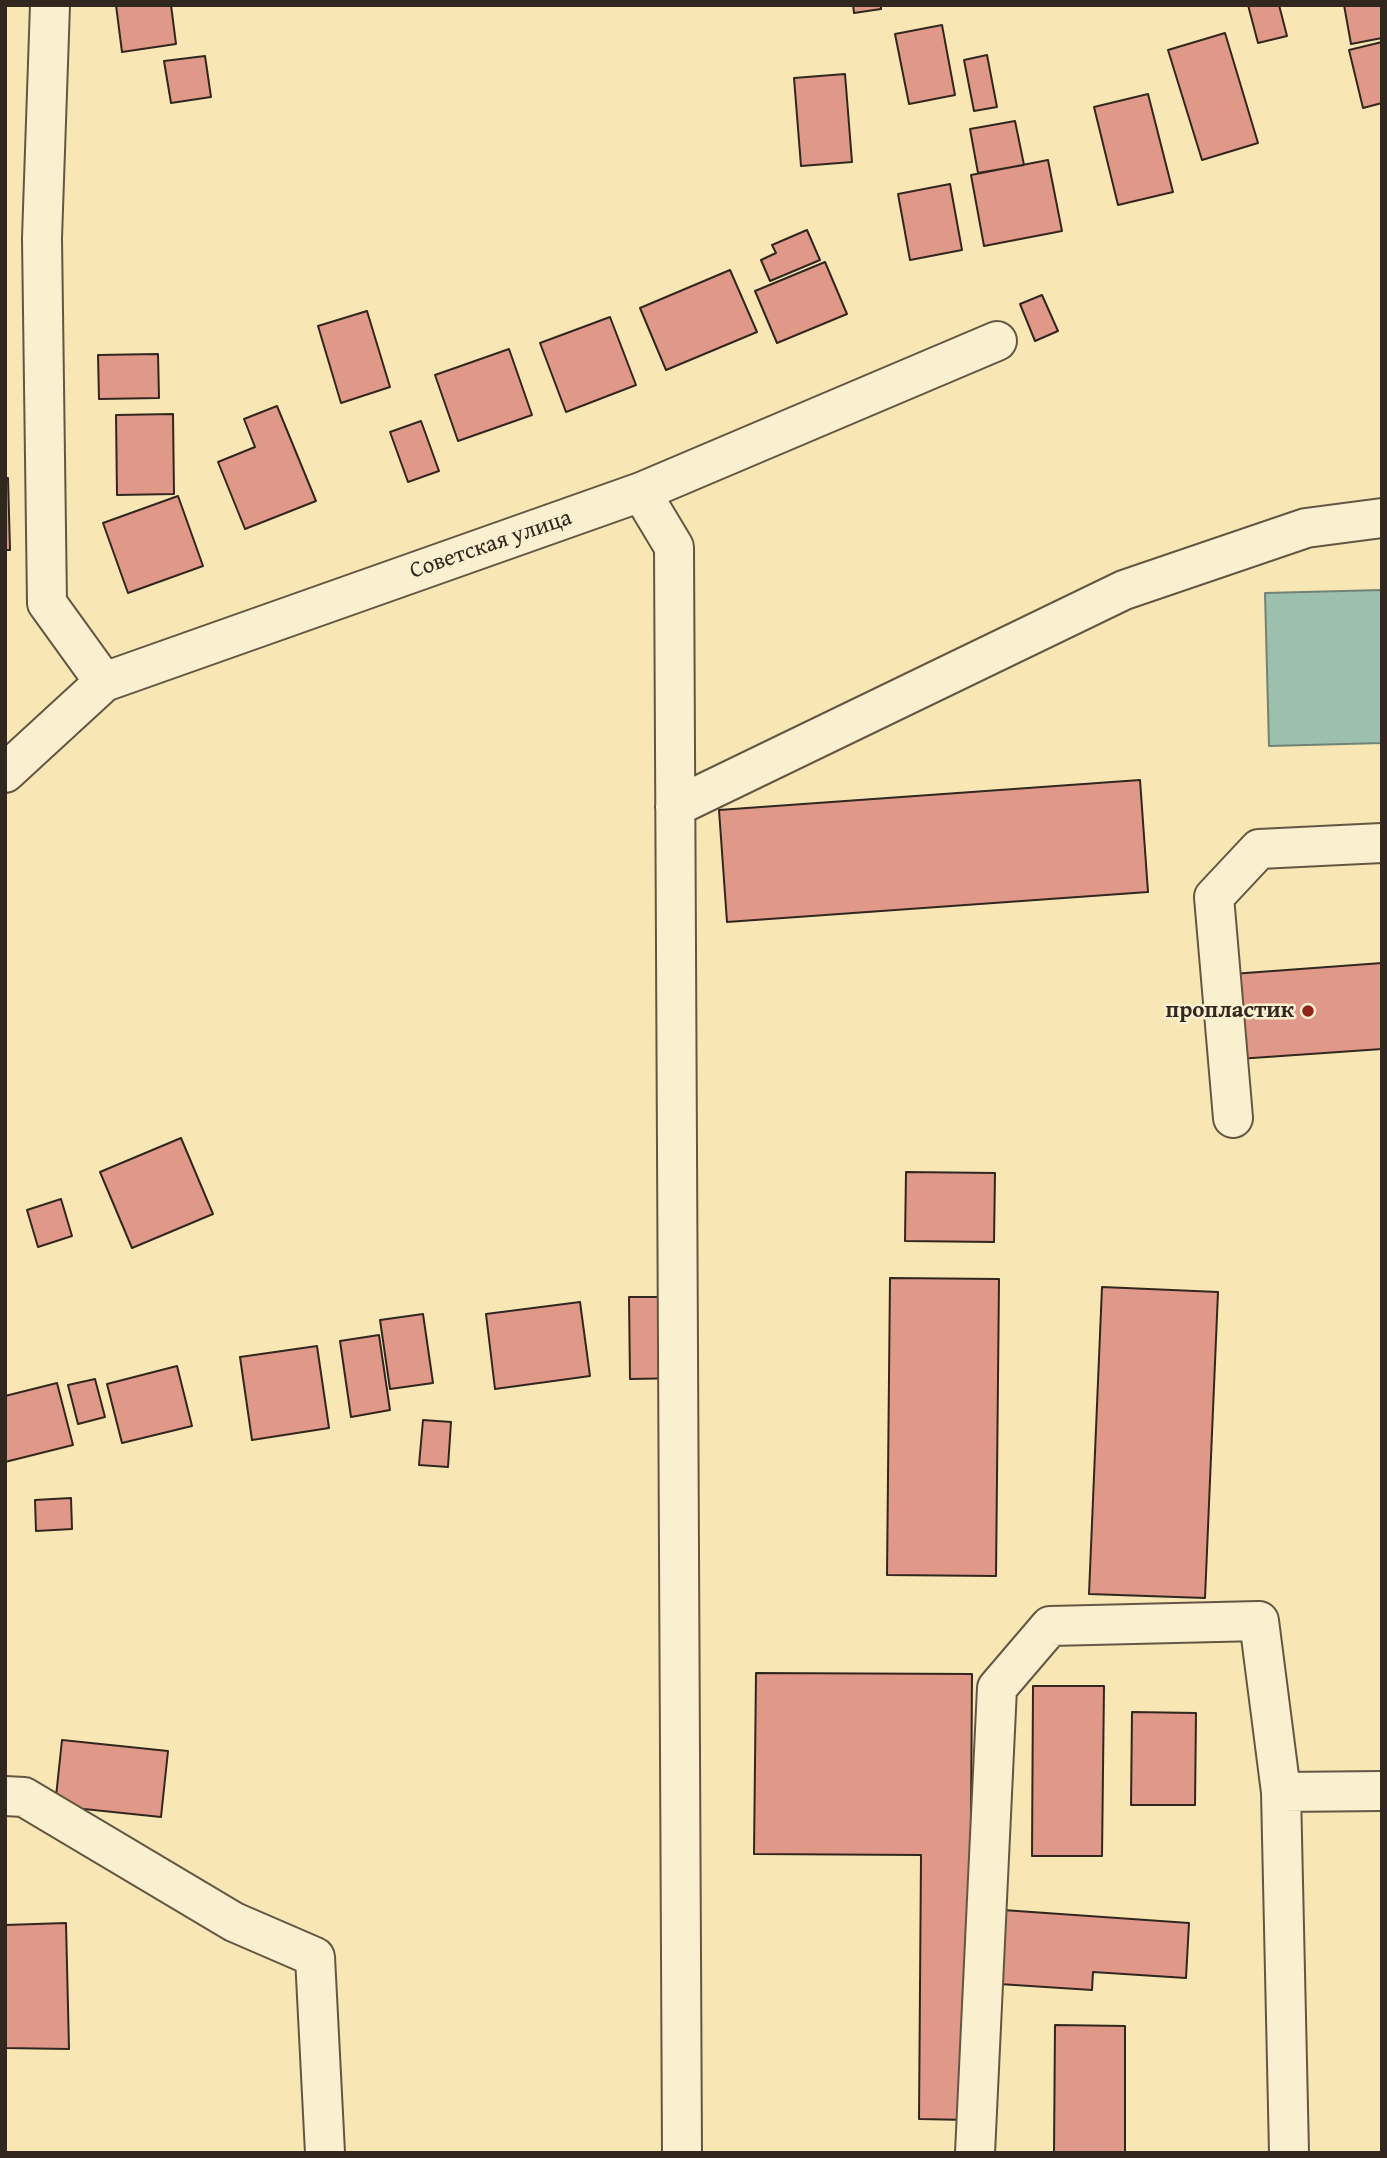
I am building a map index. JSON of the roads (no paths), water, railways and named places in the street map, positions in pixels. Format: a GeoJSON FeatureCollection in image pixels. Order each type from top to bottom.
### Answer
{"type":"FeatureCollection","features":[{"type":"Feature","properties":{"kind":"street"},"geometry":{"type":"LineString","coordinates":[[50,5],[42,237],[47,603],[104,682]]}},
{"type":"Feature","properties":{"kind":"street","name":"Советская улица"},"geometry":{"type":"LineString","coordinates":[[5,773],[104,682],[641,492],[997,341]]}},
{"type":"Feature","properties":{"kind":"street"},"geometry":{"type":"LineString","coordinates":[[641,492],[674,547],[682,2153]]}},
{"type":"Feature","properties":{"kind":"street"},"geometry":{"type":"LineString","coordinates":[[675,807],[1124,590],[1306,528],[1382,518]]}},
{"type":"Feature","properties":{"kind":"street"},"geometry":{"type":"LineString","coordinates":[[1233,1118],[1214,897],[1259,849],[1382,843]]}},
{"type":"Feature","properties":{"kind":"street"},"geometry":{"type":"LineString","coordinates":[[975,2153],[997,1688],[1050,1626],[1259,1621],[1282,1792],[1289,2153]]}},
{"type":"Feature","properties":{"kind":"street"},"geometry":{"type":"LineString","coordinates":[[1282,1792],[1382,1791]]}},
{"type":"Feature","properties":{"kind":"street"},"geometry":{"type":"LineString","coordinates":[[5,1796],[24,1797],[233,1922],[315,1957],[324,2153]]}},
{"type":"Feature","properties":{"kind":"place","name":"пропластик"},"geometry":{"type":"Point","coordinates":[1308,1011]}}]}
